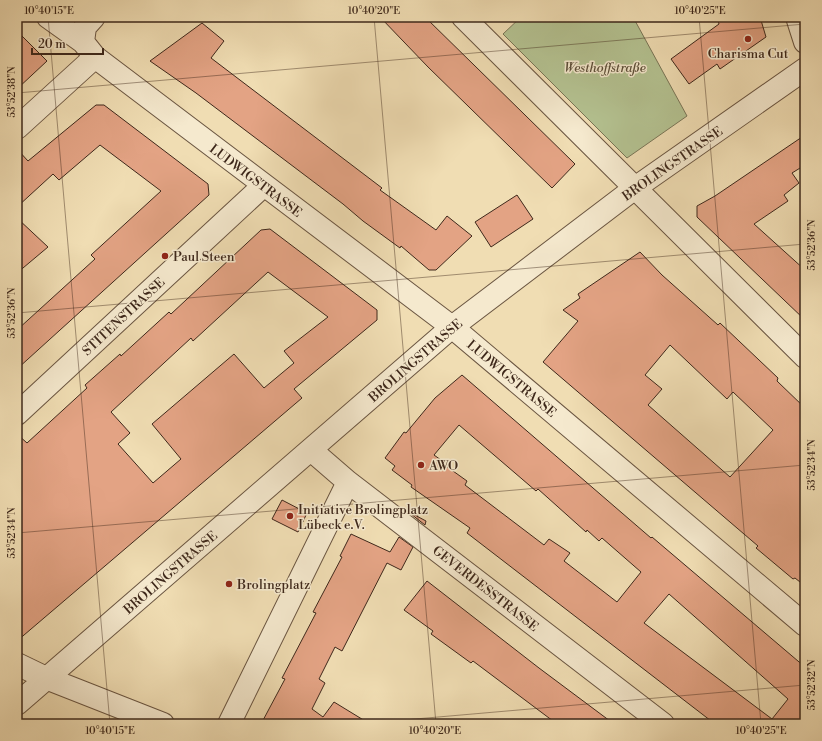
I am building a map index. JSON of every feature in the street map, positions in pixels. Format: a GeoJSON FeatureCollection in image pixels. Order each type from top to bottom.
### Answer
{"type":"FeatureCollection","features":[{"type":"Feature","properties":{"kind":"street","name":"LUDWIGSTRASSE"},"geometry":{"type":"LineString","coordinates":[[48,17],[263,186],[452,327],[805,625]]}},
{"type":"Feature","properties":{"kind":"street"},"geometry":{"type":"LineString","coordinates":[[17,128],[89,50],[84,27],[94,17]]}},
{"type":"Feature","properties":{"kind":"street"},"geometry":{"type":"LineString","coordinates":[[464,17],[805,357]]}},
{"type":"Feature","properties":{"kind":"street"},"geometry":{"type":"LineString","coordinates":[[797,17],[805,42]]}},
{"type":"Feature","properties":{"kind":"street","name":"BROLINGSTRASSE"},"geometry":{"type":"LineString","coordinates":[[17,704],[46,678],[144,599],[230,526],[311,450],[452,327],[634,188],[805,69]]}},
{"type":"Feature","properties":{"kind":"street","name":"STITENSTRASSE"},"geometry":{"type":"LineString","coordinates":[[17,414],[263,186]]}},
{"type":"Feature","properties":{"kind":"street","name":"GEVERDESSTRASSE"},"geometry":{"type":"LineString","coordinates":[[311,450],[348,482],[663,724]]}},
{"type":"Feature","properties":{"kind":"street"},"geometry":{"type":"LineString","coordinates":[[229,724],[348,482]]}},
{"type":"Feature","properties":{"kind":"street"},"geometry":{"type":"LineString","coordinates":[[17,664],[46,678],[163,724]]}},
{"type":"Feature","properties":{"kind":"green space","name":"Westhoffstraße"},"geometry":{"type":"Polygon","coordinates":[[[521,17],[633,17],[687,116],[627,158],[503,34],[521,17]]]}},
{"type":"Feature","properties":{"kind":"building"},"geometry":{"type":"Polygon","coordinates":[[[380,17],[425,17],[575,164],[552,188],[428,67],[380,17]]]}},
{"type":"Feature","properties":{"kind":"building"},"geometry":{"type":"Polygon","coordinates":[[[717,17],[760,17],[766,37],[720,69],[717,64],[689,84],[671,59],[719,24],[717,17]]]}},
{"type":"Feature","properties":{"kind":"building"},"geometry":{"type":"Polygon","coordinates":[[[202,23],[224,41],[211,58],[382,188],[380,190],[436,230],[447,216],[472,236],[436,270],[429,270],[401,246],[400,248],[363,221],[343,204],[196,93],[150,61],[202,23]]]}},
{"type":"Feature","properties":{"kind":"building"},"geometry":{"type":"Polygon","coordinates":[[[17,31],[47,61],[17,89],[17,31]]]}},
{"type":"Feature","properties":{"kind":"building"},"geometry":{"type":"Polygon","coordinates":[[[96,105],[104,105],[208,184],[209,195],[17,369],[17,330],[95,259],[91,255],[161,191],[100,145],[59,180],[53,174],[17,207],[17,149],[28,161],[96,105]]]}},
{"type":"Feature","properties":{"kind":"building"},"geometry":{"type":"Polygon","coordinates":[[[805,135],[805,165],[792,173],[799,183],[784,195],[788,201],[754,224],[805,270],[805,320],[697,217],[697,206],[715,196],[805,135]]]}},
{"type":"Feature","properties":{"kind":"building"},"geometry":{"type":"Polygon","coordinates":[[[517,195],[533,219],[491,247],[475,222],[517,195]]]}},
{"type":"Feature","properties":{"kind":"building"},"geometry":{"type":"Polygon","coordinates":[[[17,218],[48,247],[17,273],[17,218]]]}},
{"type":"Feature","properties":{"kind":"building"},"geometry":{"type":"Polygon","coordinates":[[[270,229],[377,310],[377,320],[294,389],[302,398],[17,641],[17,434],[27,443],[87,388],[85,385],[120,354],[121,356],[169,312],[171,314],[261,230],[270,229]],[[268,272],[193,341],[191,338],[111,412],[130,433],[118,444],[153,483],[181,459],[152,424],[234,354],[264,388],[294,363],[284,351],[328,317],[268,272]]]}},
{"type":"Feature","properties":{"kind":"building"},"geometry":{"type":"Polygon","coordinates":[[[640,252],[662,275],[718,325],[720,323],[778,378],[777,381],[805,408],[805,586],[795,578],[793,579],[756,548],[758,546],[543,362],[578,321],[563,310],[580,298],[578,294],[640,252]],[[670,345],[645,375],[662,389],[648,405],[730,477],[773,430],[733,392],[727,399],[670,345]]]}},
{"type":"Feature","properties":{"kind":"building"},"geometry":{"type":"Polygon","coordinates":[[[462,375],[651,538],[652,537],[805,667],[805,724],[715,724],[467,533],[470,528],[411,487],[412,485],[392,470],[395,466],[385,458],[404,432],[406,433],[435,398],[462,375]],[[459,425],[434,455],[448,465],[446,466],[467,481],[465,485],[544,545],[549,539],[570,553],[564,561],[617,602],[641,572],[602,538],[599,541],[587,530],[586,532],[538,489],[536,491],[459,425]],[[669,594],[644,623],[772,719],[788,699],[669,594]]]}},
{"type":"Feature","properties":{"kind":"building","name":"Initiative Brolingplatz Lübeck e.V."},"geometry":{"type":"Polygon","coordinates":[[[282,500],[307,513],[298,532],[272,519],[282,500]]]}},
{"type":"Feature","properties":{"kind":"building"},"geometry":{"type":"Polygon","coordinates":[[[411,514],[426,521],[425,525],[411,514]]]}},
{"type":"Feature","properties":{"kind":"building"},"geometry":{"type":"Polygon","coordinates":[[[351,534],[390,552],[399,537],[413,547],[401,570],[387,563],[342,651],[335,647],[319,679],[325,683],[312,709],[323,717],[334,702],[370,724],[261,724],[285,679],[282,678],[316,613],[313,612],[342,557],[340,556],[351,534]]]}},
{"type":"Feature","properties":{"kind":"building"},"geometry":{"type":"Polygon","coordinates":[[[427,581],[614,724],[557,724],[473,661],[471,663],[431,634],[433,631],[404,610],[427,581]]]}},
{"type":"Feature","properties":{"kind":"place","name":"Charisma Cut"},"geometry":{"type":"Point","coordinates":[748,39]}},
{"type":"Feature","properties":{"kind":"place","name":"Paul Steen"},"geometry":{"type":"Point","coordinates":[165,256]}},
{"type":"Feature","properties":{"kind":"place","name":"AWO"},"geometry":{"type":"Point","coordinates":[421,465]}},
{"type":"Feature","properties":{"kind":"place","name":"Initiative Brolingplatz Lübeck e.V."},"geometry":{"type":"Point","coordinates":[290,516]}},
{"type":"Feature","properties":{"kind":"place","name":"Brolingplatz"},"geometry":{"type":"Point","coordinates":[229,584]}}]}
